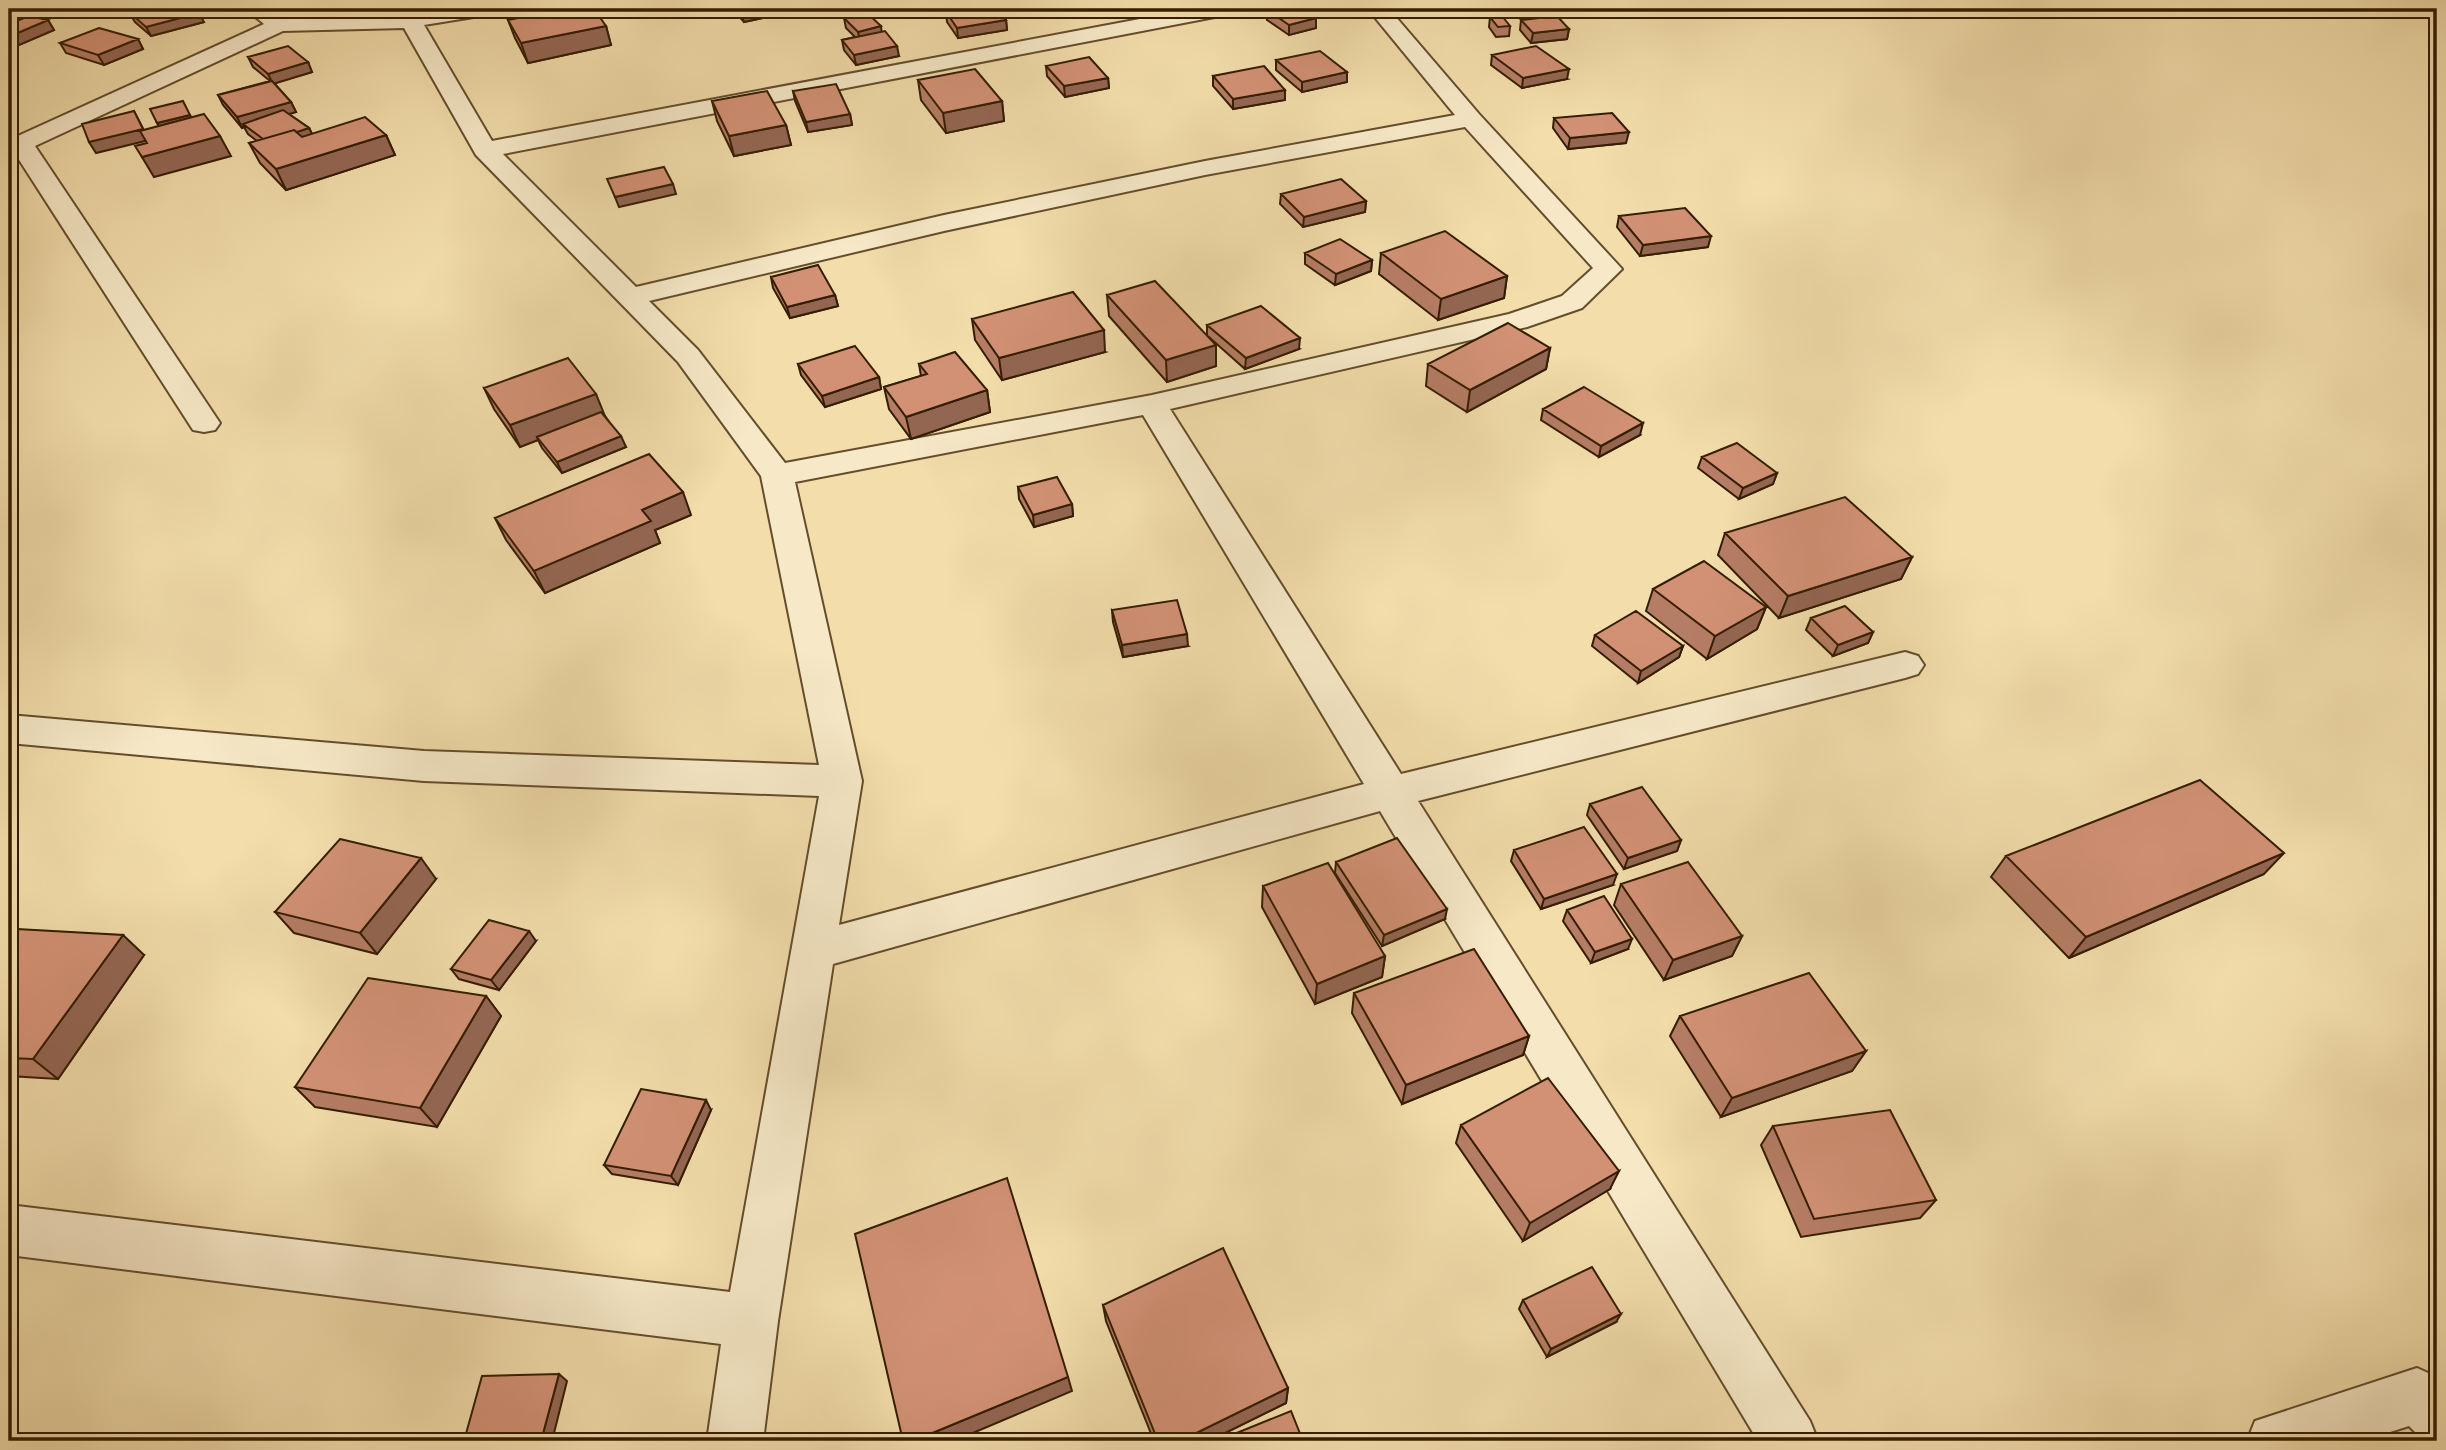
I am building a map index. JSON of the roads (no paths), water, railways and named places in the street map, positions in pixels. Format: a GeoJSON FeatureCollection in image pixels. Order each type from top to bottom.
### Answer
{"type":"FeatureCollection","features":[{"type":"Feature","properties":{"kind":"street"},"geometry":{"type":"LineString","coordinates":[[256,9],[279,24]]}},
{"type":"Feature","properties":{"kind":"street"},"geometry":{"type":"LineString","coordinates":[[204,423],[15,146],[279,24],[486,9]]}},
{"type":"Feature","properties":{"kind":"street"},"geometry":{"type":"LineString","coordinates":[[485,150],[1225,9]]}},
{"type":"Feature","properties":{"kind":"street"},"geometry":{"type":"LineString","coordinates":[[776,475],[1152,404],[1517,321],[1572,302],[1608,269],[1471,119],[1378,9]]}},
{"type":"Feature","properties":{"kind":"street"},"geometry":{"type":"LineString","coordinates":[[408,15],[485,150],[688,356],[776,475],[842,781],[751,1321],[735,1441]]}},
{"type":"Feature","properties":{"kind":"street"},"geometry":{"type":"LineString","coordinates":[[629,297],[944,223],[1113,187],[1471,119]]}},
{"type":"Feature","properties":{"kind":"street"},"geometry":{"type":"LineString","coordinates":[[1152,404],[1790,1441]]}},
{"type":"Feature","properties":{"kind":"street"},"geometry":{"type":"LineString","coordinates":[[813,951],[1391,792],[1905,665]]}},
{"type":"Feature","properties":{"kind":"street"},"geometry":{"type":"LineString","coordinates":[[9,729],[424,766],[842,781]]}},
{"type":"Feature","properties":{"kind":"street"},"geometry":{"type":"LineString","coordinates":[[9,1230],[751,1321]]}},
{"type":"Feature","properties":{"kind":"street"},"geometry":{"type":"LineString","coordinates":[[2275,1441],[2417,1396],[2437,1414]]}}]}
